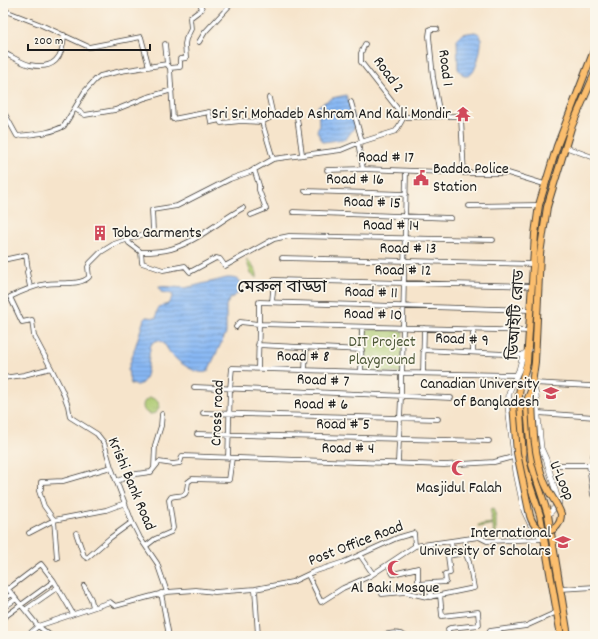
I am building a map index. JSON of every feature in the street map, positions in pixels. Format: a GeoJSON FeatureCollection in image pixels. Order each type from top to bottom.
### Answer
{"type":"FeatureCollection","features":[{"type":"Feature","properties":{"kind":"main road","name":"ডিআইটি রোড"},"geometry":{"type":"LineString","coordinates":[[561,636],[540,515],[529,482],[524,460],[519,403],[520,387],[526,368],[529,350],[533,264],[539,205],[544,184],[566,122],[595,48]]}},
{"type":"Feature","properties":{"kind":"main road","name":"ডিআইটি রোড"},"geometry":{"type":"LineString","coordinates":[[568,636],[548,515],[534,472],[527,408],[528,398],[533,383],[537,341],[540,254],[547,207],[577,112],[595,72]]}},
{"type":"Feature","properties":{"kind":"main road","name":"U-Loop"},"geometry":{"type":"LineString","coordinates":[[520,387],[514,404],[517,453],[533,524],[538,529],[549,531],[559,524],[561,514],[547,488],[539,466],[535,442],[531,391]]}},
{"type":"Feature","properties":{"kind":"street"},"geometry":{"type":"LineString","coordinates":[[6,3],[3,10],[89,46],[141,38],[149,67]]}},
{"type":"Feature","properties":{"kind":"street"},"geometry":{"type":"LineString","coordinates":[[3,118],[6,116],[17,136],[44,133],[59,129],[64,126],[85,91],[100,76],[149,67],[180,67],[180,60],[186,58],[185,44],[191,29],[190,18],[202,9],[200,3]]}},
{"type":"Feature","properties":{"kind":"street"},"geometry":{"type":"LineString","coordinates":[[199,42],[205,32],[231,4]]}},
{"type":"Feature","properties":{"kind":"street","name":"Road 1"},"geometry":{"type":"LineString","coordinates":[[437,29],[430,29],[429,36],[433,77],[440,116]]}},
{"type":"Feature","properties":{"kind":"street"},"geometry":{"type":"LineString","coordinates":[[3,55],[6,54],[29,65],[42,66],[55,62],[64,47],[64,35]]}},
{"type":"Feature","properties":{"kind":"street"},"geometry":{"type":"LineString","coordinates":[[164,44],[172,90],[173,119],[209,112],[211,122],[220,120],[221,123],[241,121],[262,122],[273,116],[269,98]]}},
{"type":"Feature","properties":{"kind":"street","name":"Road 2"},"geometry":{"type":"LineString","coordinates":[[365,44],[362,53],[362,62],[404,117]]}},
{"type":"Feature","properties":{"kind":"street"},"geometry":{"type":"LineString","coordinates":[[75,109],[85,115],[115,110],[145,98],[172,90]]}},
{"type":"Feature","properties":{"kind":"street"},"geometry":{"type":"LineString","coordinates":[[351,102],[356,117],[363,169]]}},
{"type":"Feature","properties":{"kind":"street"},"geometry":{"type":"LineString","coordinates":[[296,110],[302,154]]}},
{"type":"Feature","properties":{"kind":"street"},"geometry":{"type":"LineString","coordinates":[[3,260],[26,255],[30,287],[47,283],[76,282],[85,280],[89,276],[88,267],[90,263],[101,252],[114,244],[153,231],[152,210],[177,206],[224,182],[254,170],[273,158],[341,150],[360,142],[396,131],[404,117],[461,116],[464,173],[508,173],[544,184]]}},
{"type":"Feature","properties":{"kind":"street"},"geometry":{"type":"LineString","coordinates":[[262,122],[273,158]]}},
{"type":"Feature","properties":{"kind":"street"},"geometry":{"type":"LineString","coordinates":[[565,147],[595,158]]}},
{"type":"Feature","properties":{"kind":"street","name":"Road # 17"},"geometry":{"type":"LineString","coordinates":[[327,170],[363,169],[444,172]]}},
{"type":"Feature","properties":{"kind":"street"},"geometry":{"type":"LineString","coordinates":[[251,215],[266,209],[254,170]]}},
{"type":"Feature","properties":{"kind":"street"},"geometry":{"type":"LineString","coordinates":[[398,462],[402,373],[406,170]]}},
{"type":"Feature","properties":{"kind":"street","name":"Road # 16"},"geometry":{"type":"LineString","coordinates":[[305,191],[406,194]]}},
{"type":"Feature","properties":{"kind":"street"},"geometry":{"type":"LineString","coordinates":[[469,206],[539,205]]}},
{"type":"Feature","properties":{"kind":"street"},"geometry":{"type":"LineString","coordinates":[[127,239],[141,252],[172,249],[196,238],[230,214],[243,208]]}},
{"type":"Feature","properties":{"kind":"street","name":"Road # 15"},"geometry":{"type":"LineString","coordinates":[[293,212],[451,218]]}},
{"type":"Feature","properties":{"kind":"street","name":"Road # 14"},"geometry":{"type":"LineString","coordinates":[[141,252],[142,264],[163,270],[185,266],[190,272],[216,258],[220,258],[225,266],[274,239],[289,236],[493,240]]}},
{"type":"Feature","properties":{"kind":"street","name":"Road # 13"},"geometry":{"type":"LineString","coordinates":[[282,258],[533,264]]}},
{"type":"Feature","properties":{"kind":"street","name":"Road # 12"},"geometry":{"type":"LineString","coordinates":[[272,302],[274,280],[532,286]]}},
{"type":"Feature","properties":{"kind":"street","name":"Krishi Bank Road"},"geometry":{"type":"LineString","coordinates":[[30,287],[10,297],[22,322],[32,320],[34,336],[52,368],[68,406],[70,417],[97,434],[104,442],[111,468],[132,522],[157,563],[167,592]]}},
{"type":"Feature","properties":{"kind":"street","name":"Road # 11"},"geometry":{"type":"LineString","coordinates":[[259,324],[258,302],[531,310]]}},
{"type":"Feature","properties":{"kind":"street"},"geometry":{"type":"LineString","coordinates":[[236,327],[240,322],[259,324],[258,368]]}},
{"type":"Feature","properties":{"kind":"street","name":"Road # 10"},"geometry":{"type":"LineString","coordinates":[[259,324],[530,331]]}},
{"type":"Feature","properties":{"kind":"street"},"geometry":{"type":"LineString","coordinates":[[361,371],[362,327]]}},
{"type":"Feature","properties":{"kind":"street"},"geometry":{"type":"LineString","coordinates":[[423,372],[424,328]]}},
{"type":"Feature","properties":{"kind":"street"},"geometry":{"type":"LineString","coordinates":[[472,352],[473,330]]}},
{"type":"Feature","properties":{"kind":"street"},"geometry":{"type":"LineString","coordinates":[[258,345],[362,350]]}},
{"type":"Feature","properties":{"kind":"street"},"geometry":{"type":"LineString","coordinates":[[306,348],[306,370]]}},
{"type":"Feature","properties":{"kind":"street","name":"Road # 9"},"geometry":{"type":"LineString","coordinates":[[423,350],[523,355]]}},
{"type":"Feature","properties":{"kind":"street"},"geometry":{"type":"LineString","coordinates":[[529,350],[523,355],[517,375],[511,386],[508,400],[513,457],[527,519],[533,530],[544,538]]}},
{"type":"Feature","properties":{"kind":"street"},"geometry":{"type":"LineString","coordinates":[[3,378],[24,375],[52,368]]}},
{"type":"Feature","properties":{"kind":"street","name":"Road # 8"},"geometry":{"type":"LineString","coordinates":[[232,368],[517,375]]}},
{"type":"Feature","properties":{"kind":"street","name":"Cross road"},"geometry":{"type":"LineString","coordinates":[[146,546],[155,539],[171,532],[173,528],[169,500],[171,497],[184,495],[186,493],[188,482],[192,479],[229,480],[230,389],[232,368]]}},
{"type":"Feature","properties":{"kind":"street"},"geometry":{"type":"LineString","coordinates":[[548,515],[560,503],[541,448],[536,395],[533,383],[590,386]]}},
{"type":"Feature","properties":{"kind":"street","name":"Road # 7"},"geometry":{"type":"LineString","coordinates":[[194,387],[451,398]]}},
{"type":"Feature","properties":{"kind":"street","name":"Road # 6"},"geometry":{"type":"LineString","coordinates":[[203,413],[438,419]]}},
{"type":"Feature","properties":{"kind":"street"},"geometry":{"type":"LineString","coordinates":[[538,413],[595,416]]}},
{"type":"Feature","properties":{"kind":"street"},"geometry":{"type":"LineString","coordinates":[[117,481],[136,474],[151,472],[154,468],[155,445],[161,426],[162,414]]}},
{"type":"Feature","properties":{"kind":"street","name":"Road # 5"},"geometry":{"type":"LineString","coordinates":[[197,434],[489,441]]}},
{"type":"Feature","properties":{"kind":"street"},"geometry":{"type":"LineString","coordinates":[[548,465],[592,464],[595,444]]}},
{"type":"Feature","properties":{"kind":"street","name":"Road # 4"},"geometry":{"type":"LineString","coordinates":[[154,468],[159,462],[173,464],[180,463],[182,456],[398,462],[444,465],[494,462],[513,457]]}},
{"type":"Feature","properties":{"kind":"street"},"geometry":{"type":"LineString","coordinates":[[589,465],[595,496]]}},
{"type":"Feature","properties":{"kind":"street"},"geometry":{"type":"LineString","coordinates":[[57,558],[54,520],[44,506],[39,491],[41,489],[41,482],[63,481],[111,468]]}},
{"type":"Feature","properties":{"kind":"street"},"geometry":{"type":"LineString","coordinates":[[29,533],[54,520],[106,510],[125,503]]}},
{"type":"Feature","properties":{"kind":"street"},"geometry":{"type":"LineString","coordinates":[[76,533],[84,556],[87,558],[110,538],[132,522]]}},
{"type":"Feature","properties":{"kind":"street","name":"Post Office Road"},"geometry":{"type":"LineString","coordinates":[[93,607],[110,602],[115,606],[167,592],[196,590],[215,592],[254,589],[292,582],[360,555],[397,538],[414,533],[415,546],[479,537],[487,541],[544,538]]}},
{"type":"Feature","properties":{"kind":"street"},"geometry":{"type":"LineString","coordinates":[[382,594],[405,592],[431,597],[474,588],[467,557],[465,539]]}},
{"type":"Feature","properties":{"kind":"street"},"geometry":{"type":"LineString","coordinates":[[388,564],[393,574],[418,568],[418,584],[446,582],[445,574],[450,573],[448,556],[459,554],[458,548],[452,549],[451,541]]}},
{"type":"Feature","properties":{"kind":"street"},"geometry":{"type":"LineString","coordinates":[[308,575],[321,602],[343,588],[373,574],[415,546]]}},
{"type":"Feature","properties":{"kind":"street"},"geometry":{"type":"LineString","coordinates":[[360,555],[373,574]]}},
{"type":"Feature","properties":{"kind":"street"},"geometry":{"type":"LineString","coordinates":[[8,589],[40,564],[58,587],[73,614]]}},
{"type":"Feature","properties":{"kind":"street"},"geometry":{"type":"LineString","coordinates":[[3,618],[54,581]]}},
{"type":"Feature","properties":{"kind":"street"},"geometry":{"type":"LineString","coordinates":[[430,583],[431,597]]}},
{"type":"Feature","properties":{"kind":"street"},"geometry":{"type":"LineString","coordinates":[[3,586],[13,594],[20,605],[38,626],[51,636]]}},
{"type":"Feature","properties":{"kind":"street"},"geometry":{"type":"LineString","coordinates":[[27,636],[38,626],[93,607],[91,599],[84,586]]}},
{"type":"Feature","properties":{"kind":"street"},"geometry":{"type":"LineString","coordinates":[[25,610],[58,587]]}},
{"type":"Feature","properties":{"kind":"street"},"geometry":{"type":"LineString","coordinates":[[560,589],[595,587]]}},
{"type":"Feature","properties":{"kind":"street"},"geometry":{"type":"LineString","coordinates":[[254,589],[258,636]]}},
{"type":"Feature","properties":{"kind":"street"},"geometry":{"type":"LineString","coordinates":[[160,593],[169,636]]}},
{"type":"Feature","properties":{"kind":"street"},"geometry":{"type":"LineString","coordinates":[[3,599],[13,594]]}},
{"type":"Feature","properties":{"kind":"street"},"geometry":{"type":"LineString","coordinates":[[83,596],[88,594]]}},
{"type":"Feature","properties":{"kind":"street"},"geometry":{"type":"LineString","coordinates":[[440,595],[442,616],[479,613],[479,625],[450,628],[448,629],[449,636]]}},
{"type":"Feature","properties":{"kind":"street"},"geometry":{"type":"LineString","coordinates":[[3,608],[16,599]]}},
{"type":"Feature","properties":{"kind":"street"},"geometry":{"type":"LineString","coordinates":[[489,636],[490,631],[526,626],[557,612]]}},
{"type":"Feature","properties":{"kind":"street"},"geometry":{"type":"LineString","coordinates":[[380,636],[392,633],[403,634],[405,636]]}},
{"type":"Feature","properties":{"kind":"green space"},"geometry":{"type":"Polygon","coordinates":[[[246,259],[254,267],[257,273],[257,278],[251,274],[246,259]]]}},
{"type":"Feature","properties":{"kind":"green space","name":"DIT Project Playground"},"geometry":{"type":"Polygon","coordinates":[[[363,329],[403,331],[401,373],[361,372],[363,329]]]}},
{"type":"Feature","properties":{"kind":"green space"},"geometry":{"type":"Polygon","coordinates":[[[148,398],[154,398],[159,403],[157,412],[154,414],[148,414],[143,409],[143,403],[148,398]]]}},
{"type":"Feature","properties":{"kind":"green space"},"geometry":{"type":"Polygon","coordinates":[[[493,508],[496,517],[496,540],[494,540],[493,524],[479,527],[478,525],[492,523],[490,509],[493,508]]]}},
{"type":"Feature","properties":{"kind":"water"},"geometry":{"type":"Polygon","coordinates":[[[475,32],[480,35],[481,48],[475,69],[469,76],[464,76],[458,69],[457,39],[462,34],[475,32]]]}},
{"type":"Feature","properties":{"kind":"water"},"geometry":{"type":"Polygon","coordinates":[[[346,95],[357,124],[346,139],[323,142],[317,131],[319,125],[318,106],[332,98],[346,95]]]}},
{"type":"Feature","properties":{"kind":"water"},"geometry":{"type":"Polygon","coordinates":[[[227,278],[238,280],[242,289],[231,298],[226,305],[226,333],[208,371],[195,371],[185,365],[176,359],[165,345],[158,340],[153,342],[151,345],[147,372],[142,383],[137,385],[131,384],[128,370],[144,319],[146,317],[156,318],[158,307],[168,304],[173,296],[172,294],[161,292],[159,286],[185,288],[227,278]]]}},
{"type":"Feature","properties":{"kind":"place","name":"Sri Sri Mohadeb Ashram And Kali Mondir"},"geometry":{"type":"Point","coordinates":[463,114]}},
{"type":"Feature","properties":{"kind":"place","name":"Badda Police Station"},"geometry":{"type":"Point","coordinates":[421,178]}},
{"type":"Feature","properties":{"kind":"place","name":"Toba Garments"},"geometry":{"type":"Point","coordinates":[100,233]}},
{"type":"Feature","properties":{"kind":"place","name":"Canadian University of Bangladesh"},"geometry":{"type":"Point","coordinates":[551,393]}},
{"type":"Feature","properties":{"kind":"place","name":"Masjidul Falah"},"geometry":{"type":"Point","coordinates":[459,468]}},
{"type":"Feature","properties":{"kind":"place","name":"International University of Scholars"},"geometry":{"type":"Point","coordinates":[563,542]}},
{"type":"Feature","properties":{"kind":"place","name":"Al Baki Mosque"},"geometry":{"type":"Point","coordinates":[395,568]}},
{"type":"Feature","properties":{"kind":"district","name":"মেরুল বাড্ডা"},"geometry":{"type":"Point","coordinates":[282,288]}}]}
